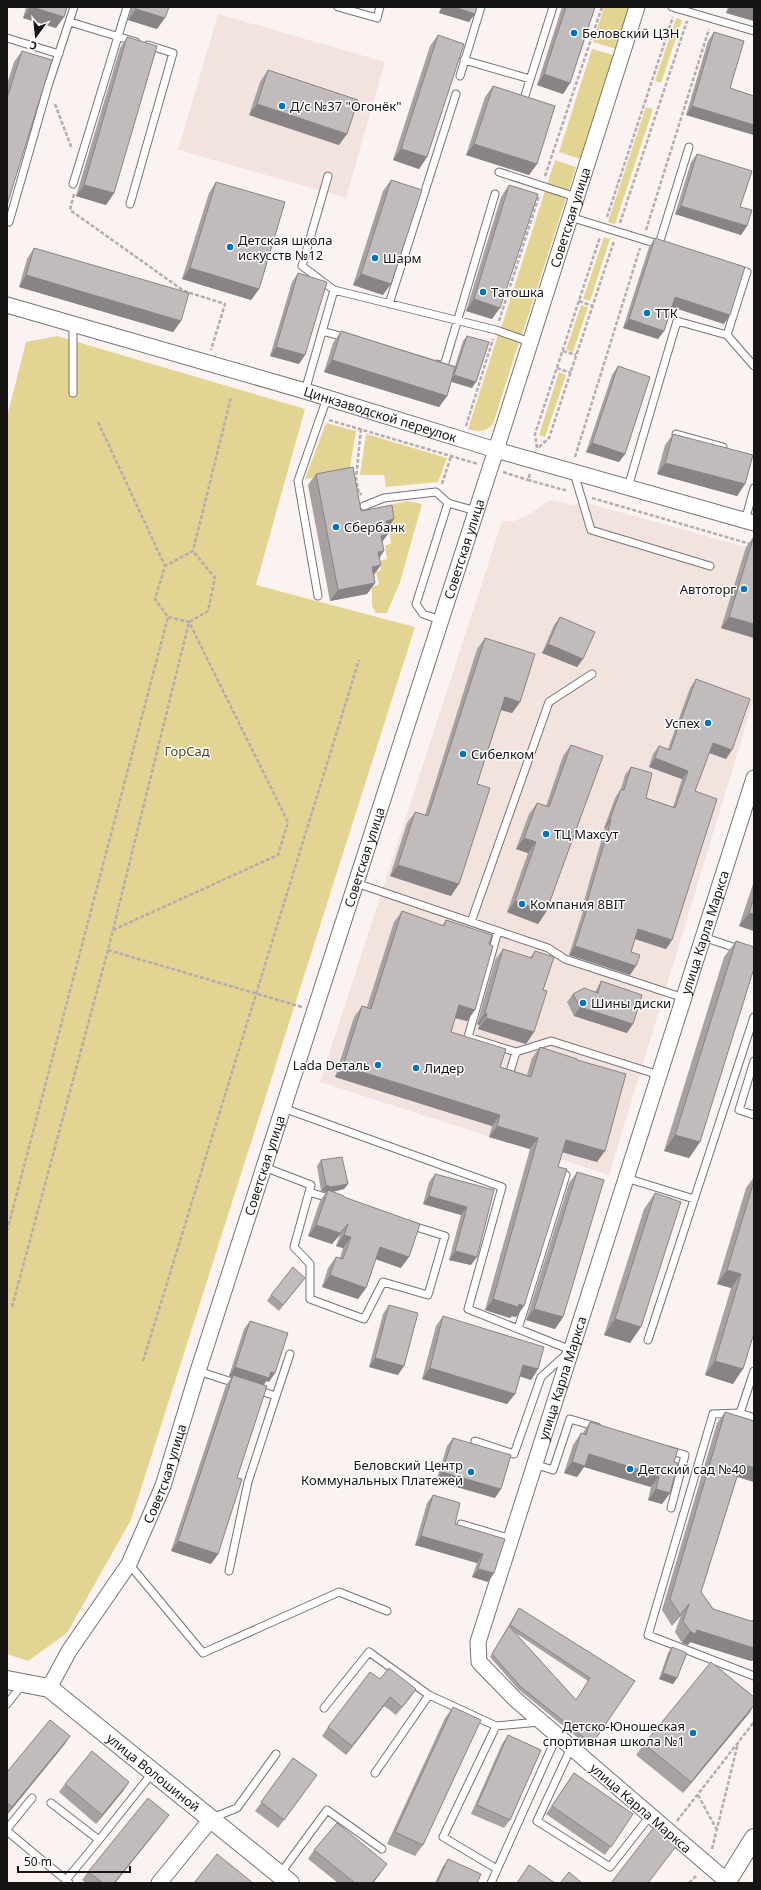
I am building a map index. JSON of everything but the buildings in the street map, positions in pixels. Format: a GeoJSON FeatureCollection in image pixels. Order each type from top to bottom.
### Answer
{"type":"FeatureCollection","features":[{"type":"Feature","properties":{"kind":"street","name":"Советская улица"},"geometry":{"type":"LineString","coordinates":[[49,1688],[69,1651],[129,1564],[163,1486],[198,1371],[496,450],[637,7]]}},
{"type":"Feature","properties":{"kind":"street","name":"Цинкзаводской переулок"},"geometry":{"type":"LineString","coordinates":[[7,305],[305,391],[496,450],[535,455],[574,472],[750,522]]}},
{"type":"Feature","properties":{"kind":"street","name":"улица Карла Маркса"},"geometry":{"type":"LineString","coordinates":[[728,1882],[514,1699],[479,1662],[478,1642],[754,778]]}},
{"type":"Feature","properties":{"kind":"street"},"geometry":{"type":"LineString","coordinates":[[15,1682],[49,1688]]}},
{"type":"Feature","properties":{"kind":"street","name":"улица Волошиной"},"geometry":{"type":"LineString","coordinates":[[49,1688],[212,1818],[285,1879]]}},
{"type":"Feature","properties":{"kind":"street"},"geometry":{"type":"LineString","coordinates":[[160,1883],[212,1818]]}},
{"type":"Feature","properties":{"kind":"street"},"geometry":{"type":"LineString","coordinates":[[728,1882],[754,1838]]}},
{"type":"Feature","properties":{"kind":"lane"},"geometry":{"type":"LineString","coordinates":[[9,222],[48,86],[74,7]]}},
{"type":"Feature","properties":{"kind":"lane"},"geometry":{"type":"LineString","coordinates":[[74,184],[127,7]]}},
{"type":"Feature","properties":{"kind":"lane"},"geometry":{"type":"LineString","coordinates":[[338,7],[377,18],[380,7]]}},
{"type":"Feature","properties":{"kind":"lane"},"geometry":{"type":"LineString","coordinates":[[460,76],[481,7]]}},
{"type":"Feature","properties":{"kind":"lane"},"geometry":{"type":"LineString","coordinates":[[523,102],[553,7]]}},
{"type":"Feature","properties":{"kind":"lane"},"geometry":{"type":"LineString","coordinates":[[672,7],[754,31]]}},
{"type":"Feature","properties":{"kind":"lane"},"geometry":{"type":"LineString","coordinates":[[70,22],[173,53],[130,204]]}},
{"type":"Feature","properties":{"kind":"lane"},"geometry":{"type":"LineString","coordinates":[[7,38],[59,54]]}},
{"type":"Feature","properties":{"kind":"lane"},"geometry":{"type":"LineString","coordinates":[[464,60],[530,79]]}},
{"type":"Feature","properties":{"kind":"lane"},"geometry":{"type":"LineString","coordinates":[[389,304],[456,94]]}},
{"type":"Feature","properties":{"kind":"lane"},"geometry":{"type":"LineString","coordinates":[[570,217],[662,246],[689,147]]}},
{"type":"Feature","properties":{"kind":"lane"},"geometry":{"type":"LineString","coordinates":[[499,172],[576,197]]}},
{"type":"Feature","properties":{"kind":"lane"},"geometry":{"type":"LineString","coordinates":[[328,176],[302,266],[334,290],[496,330],[530,342]]}},
{"type":"Feature","properties":{"kind":"lane"},"geometry":{"type":"LineString","coordinates":[[428,362],[444,366],[456,320],[495,194]]}},
{"type":"Feature","properties":{"kind":"lane"},"geometry":{"type":"LineString","coordinates":[[727,266],[748,272],[727,335]]}},
{"type":"Feature","properties":{"kind":"lane"},"geometry":{"type":"LineString","coordinates":[[305,391],[334,290]]}},
{"type":"Feature","properties":{"kind":"lane"},"geometry":{"type":"LineString","coordinates":[[628,488],[677,321],[727,335],[754,366]]}},
{"type":"Feature","properties":{"kind":"lane"},"geometry":{"type":"LineString","coordinates":[[73,324],[73,392]]}},
{"type":"Feature","properties":{"kind":"lane"},"geometry":{"type":"LineString","coordinates":[[322,331],[352,340]]}},
{"type":"Feature","properties":{"kind":"lane"},"geometry":{"type":"LineString","coordinates":[[318,596],[298,482],[327,398]]}},
{"type":"Feature","properties":{"kind":"lane"},"geometry":{"type":"LineString","coordinates":[[676,434],[733,450]]}},
{"type":"Feature","properties":{"kind":"lane"},"geometry":{"type":"LineString","coordinates":[[574,472],[591,530],[710,566]]}},
{"type":"Feature","properties":{"kind":"lane"},"geometry":{"type":"LineString","coordinates":[[750,522],[754,488]]}},
{"type":"Feature","properties":{"kind":"lane"},"geometry":{"type":"LineString","coordinates":[[364,506],[384,498],[436,492],[448,503],[476,511]]}},
{"type":"Feature","properties":{"kind":"lane"},"geometry":{"type":"LineString","coordinates":[[440,620],[423,614],[416,604],[448,503]]}},
{"type":"Feature","properties":{"kind":"lane"},"geometry":{"type":"LineString","coordinates":[[471,922],[549,702],[592,674]]}},
{"type":"Feature","properties":{"kind":"lane"},"geometry":{"type":"LineString","coordinates":[[355,883],[548,948],[565,959],[684,998]]}},
{"type":"Feature","properties":{"kind":"lane"},"geometry":{"type":"LineString","coordinates":[[498,931],[468,1037],[516,1052],[551,1041],[659,1075]]}},
{"type":"Feature","properties":{"kind":"lane"},"geometry":{"type":"LineString","coordinates":[[703,937],[754,954]]}},
{"type":"Feature","properties":{"kind":"lane"},"geometry":{"type":"LineString","coordinates":[[648,1340],[754,1017]]}},
{"type":"Feature","properties":{"kind":"lane"},"geometry":{"type":"LineString","coordinates":[[509,1075],[516,1052]]}},
{"type":"Feature","properties":{"kind":"lane"},"geometry":{"type":"LineString","coordinates":[[754,1061],[739,1110],[754,1115]]}},
{"type":"Feature","properties":{"kind":"lane"},"geometry":{"type":"LineString","coordinates":[[283,1108],[502,1187],[468,1309],[571,1350],[541,1377],[514,1454],[474,1441]]}},
{"type":"Feature","properties":{"kind":"lane"},"geometry":{"type":"LineString","coordinates":[[264,1167],[311,1185],[294,1246],[310,1264],[310,1299],[364,1319],[384,1282],[428,1295],[445,1236],[400,1221]]}},
{"type":"Feature","properties":{"kind":"lane"},"geometry":{"type":"LineString","coordinates":[[518,1329],[566,1175]]}},
{"type":"Feature","properties":{"kind":"lane"},"geometry":{"type":"LineString","coordinates":[[626,1178],[694,1199]]}},
{"type":"Feature","properties":{"kind":"lane"},"geometry":{"type":"LineString","coordinates":[[309,1192],[339,1202]]}},
{"type":"Feature","properties":{"kind":"lane"},"geometry":{"type":"LineString","coordinates":[[229,1571],[248,1482],[290,1354]]}},
{"type":"Feature","properties":{"kind":"lane"},"geometry":{"type":"LineString","coordinates":[[198,1371],[276,1396]]}},
{"type":"Feature","properties":{"kind":"lane"},"geometry":{"type":"LineString","coordinates":[[740,1413],[754,1371]]}},
{"type":"Feature","properties":{"kind":"lane"},"geometry":{"type":"LineString","coordinates":[[754,1418],[740,1413],[713,1414],[648,1635],[754,1676]]}},
{"type":"Feature","properties":{"kind":"lane"},"geometry":{"type":"LineString","coordinates":[[534,1464],[554,1470],[570,1419],[606,1430]]}},
{"type":"Feature","properties":{"kind":"lane"},"geometry":{"type":"LineString","coordinates":[[664,1448],[685,1455],[671,1508]]}},
{"type":"Feature","properties":{"kind":"lane"},"geometry":{"type":"LineString","coordinates":[[460,1524],[511,1539]]}},
{"type":"Feature","properties":{"kind":"lane"},"geometry":{"type":"LineString","coordinates":[[129,1564],[203,1653],[339,1592],[387,1611]]}},
{"type":"Feature","properties":{"kind":"lane"},"geometry":{"type":"LineString","coordinates":[[324,1708],[369,1652],[428,1695],[496,1726],[541,1722]]}},
{"type":"Feature","properties":{"kind":"lane"},"geometry":{"type":"LineString","coordinates":[[7,1704],[15,1682]]}},
{"type":"Feature","properties":{"kind":"lane"},"geometry":{"type":"LineString","coordinates":[[375,1773],[428,1695]]}},
{"type":"Feature","properties":{"kind":"lane"},"geometry":{"type":"LineString","coordinates":[[496,1726],[443,1836],[497,1869]]}},
{"type":"Feature","properties":{"kind":"lane"},"geometry":{"type":"LineString","coordinates":[[491,1883],[558,1736]]}},
{"type":"Feature","properties":{"kind":"lane"},"geometry":{"type":"LineString","coordinates":[[571,1748],[537,1821],[610,1867],[650,1816]]}},
{"type":"Feature","properties":{"kind":"lane"},"geometry":{"type":"LineString","coordinates":[[212,1818],[237,1808],[276,1754]]}},
{"type":"Feature","properties":{"kind":"lane"},"geometry":{"type":"LineString","coordinates":[[32,1798],[7,1830],[68,1882],[153,1772]]}},
{"type":"Feature","properties":{"kind":"lane"},"geometry":{"type":"LineString","coordinates":[[51,1803],[99,1840]]}},
{"type":"Feature","properties":{"kind":"lane"},"geometry":{"type":"LineString","coordinates":[[285,1879],[327,1810],[382,1849]]}},
{"type":"Feature","properties":{"kind":"path"},"geometry":{"type":"LineString","coordinates":[[543,183],[602,7]]}},
{"type":"Feature","properties":{"kind":"path"},"geometry":{"type":"LineString","coordinates":[[48,86],[80,171],[70,210],[184,291],[225,304],[211,350],[218,352]]}},
{"type":"Feature","properties":{"kind":"path"},"geometry":{"type":"LineString","coordinates":[[458,425],[466,427],[541,190]]}},
{"type":"Feature","properties":{"kind":"path"},"geometry":{"type":"LineString","coordinates":[[579,301],[593,306]]}},
{"type":"Feature","properties":{"kind":"path"},"geometry":{"type":"LineString","coordinates":[[563,351],[576,355]]}},
{"type":"Feature","properties":{"kind":"path"},"geometry":{"type":"LineString","coordinates":[[557,368],[570,373]]}},
{"type":"Feature","properties":{"kind":"path"},"geometry":{"type":"LineString","coordinates":[[165,566],[193,551],[231,397]]}},
{"type":"Feature","properties":{"kind":"path"},"geometry":{"type":"LineString","coordinates":[[321,417],[528,480],[754,545]]}},
{"type":"Feature","properties":{"kind":"path"},"geometry":{"type":"LineString","coordinates":[[98,422],[165,566],[155,599],[168,617],[189,622],[208,611],[215,578],[193,551]]}},
{"type":"Feature","properties":{"kind":"path"},"geometry":{"type":"LineString","coordinates":[[357,490],[356,478],[361,429]]}},
{"type":"Feature","properties":{"kind":"path"},"geometry":{"type":"LineString","coordinates":[[528,480],[535,455]]}},
{"type":"Feature","properties":{"kind":"path"},"geometry":{"type":"LineString","coordinates":[[435,486],[442,485],[451,456]]}},
{"type":"Feature","properties":{"kind":"path"},"geometry":{"type":"LineString","coordinates":[[7,1230],[168,617]]}},
{"type":"Feature","properties":{"kind":"path"},"geometry":{"type":"LineString","coordinates":[[12,1307],[108,950],[189,622]]}},
{"type":"Feature","properties":{"kind":"path"},"geometry":{"type":"LineString","coordinates":[[113,930],[278,855],[288,822],[189,622]]}},
{"type":"Feature","properties":{"kind":"path"},"geometry":{"type":"LineString","coordinates":[[143,1361],[359,660]]}},
{"type":"Feature","properties":{"kind":"path"},"geometry":{"type":"LineString","coordinates":[[108,950],[314,1010]]}},
{"type":"Feature","properties":{"kind":"path"},"geometry":{"type":"LineString","coordinates":[[668,1831],[698,1795],[754,1722]]}},
{"type":"Feature","properties":{"kind":"path"},"geometry":{"type":"LineString","coordinates":[[689,1883],[708,1865],[718,1830],[738,1743]]}},
{"type":"Feature","properties":{"kind":"path"},"geometry":{"type":"LineString","coordinates":[[698,1795],[718,1830]]}},
{"type":"Feature","properties":{"kind":"shaded area","name":"Д/с №37 \"Огонёк\""},"geometry":{"type":"Polygon","coordinates":[[[218,14],[385,62],[346,198],[178,150],[218,14]]]}},
{"type":"Feature","properties":{"kind":"shaded area"},"geometry":{"type":"Polygon","coordinates":[[[550,500],[573,505],[587,503],[754,549],[754,699],[609,1175],[320,1082],[502,521],[514,521],[528,515],[550,500]]]}},
{"type":"Feature","properties":{"kind":"green space"},"geometry":{"type":"Polygon","coordinates":[[[604,7],[630,7],[616,49],[593,42],[604,7]]]}},
{"type":"Feature","properties":{"kind":"green space"},"geometry":{"type":"Polygon","coordinates":[[[676,18],[682,20],[661,83],[655,81],[676,18]]]}},
{"type":"Feature","properties":{"kind":"green space"},"geometry":{"type":"Polygon","coordinates":[[[592,49],[613,55],[580,159],[559,152],[592,49]]]}},
{"type":"Feature","properties":{"kind":"green space"},"geometry":{"type":"Polygon","coordinates":[[[646,107],[653,109],[615,224],[608,222],[646,107]]]}},
{"type":"Feature","properties":{"kind":"green space"},"geometry":{"type":"Polygon","coordinates":[[[555,160],[576,167],[522,335],[501,328],[555,160]]]}},
{"type":"Feature","properties":{"kind":"green space"},"geometry":{"type":"Polygon","coordinates":[[[604,237],[610,239],[590,301],[583,299],[604,237]]]}},
{"type":"Feature","properties":{"kind":"green space"},"geometry":{"type":"Polygon","coordinates":[[[581,305],[588,307],[573,352],[566,350],[581,305]]]}},
{"type":"Feature","properties":{"kind":"green space"},"geometry":{"type":"Polygon","coordinates":[[[498,335],[519,342],[493,424],[482,431],[475,431],[468,429],[498,335]]]}},
{"type":"Feature","properties":{"kind":"green space","name":"ГорСад"},"geometry":{"type":"Polygon","coordinates":[[[57,336],[305,409],[256,585],[415,627],[131,1520],[67,1633],[28,1661],[7,1654],[7,417],[26,342],[57,336]]]}},
{"type":"Feature","properties":{"kind":"green space"},"geometry":{"type":"Polygon","coordinates":[[[559,372],[566,375],[545,437],[539,435],[559,372]]]}},
{"type":"Feature","properties":{"kind":"green space"},"geometry":{"type":"Polygon","coordinates":[[[326,423],[356,431],[349,473],[305,479],[326,423]]]}},
{"type":"Feature","properties":{"kind":"green space"},"geometry":{"type":"Polygon","coordinates":[[[366,434],[447,458],[438,482],[386,487],[384,475],[360,475],[366,434]]]}},
{"type":"Feature","properties":{"kind":"green space"},"geometry":{"type":"Polygon","coordinates":[[[406,501],[422,504],[400,582],[387,613],[376,613],[372,606],[372,587],[379,584],[376,572],[381,570],[380,561],[387,559],[385,546],[391,543],[386,506],[406,501]]]}},
{"type":"Feature","properties":{"kind":"place","name":"Беловский ЦЗН"},"geometry":{"type":"Point","coordinates":[574,33]}},
{"type":"Feature","properties":{"kind":"place","name":"Д/с №37 \"Огонёк\""},"geometry":{"type":"Point","coordinates":[282,106]}},
{"type":"Feature","properties":{"kind":"place","name":"Детская школа искусств №12"},"geometry":{"type":"Point","coordinates":[230,247]}},
{"type":"Feature","properties":{"kind":"place","name":"Шарм"},"geometry":{"type":"Point","coordinates":[375,258]}},
{"type":"Feature","properties":{"kind":"place","name":"Татошка"},"geometry":{"type":"Point","coordinates":[483,292]}},
{"type":"Feature","properties":{"kind":"place","name":"ТТК"},"geometry":{"type":"Point","coordinates":[647,313]}},
{"type":"Feature","properties":{"kind":"place","name":"Сбербанк"},"geometry":{"type":"Point","coordinates":[336,527]}},
{"type":"Feature","properties":{"kind":"place","name":"Автоторг"},"geometry":{"type":"Point","coordinates":[744,589]}},
{"type":"Feature","properties":{"kind":"place","name":"Успех"},"geometry":{"type":"Point","coordinates":[708,723]}},
{"type":"Feature","properties":{"kind":"place","name":"Сибелком"},"geometry":{"type":"Point","coordinates":[463,754]}},
{"type":"Feature","properties":{"kind":"place","name":"ТЦ Махсут"},"geometry":{"type":"Point","coordinates":[546,834]}},
{"type":"Feature","properties":{"kind":"place","name":"Компания 8BIT"},"geometry":{"type":"Point","coordinates":[522,904]}},
{"type":"Feature","properties":{"kind":"place","name":"Шины диски"},"geometry":{"type":"Point","coordinates":[583,1003]}},
{"type":"Feature","properties":{"kind":"place","name":"Lada Dеталь"},"geometry":{"type":"Point","coordinates":[378,1065]}},
{"type":"Feature","properties":{"kind":"place","name":"Лидер"},"geometry":{"type":"Point","coordinates":[416,1068]}},
{"type":"Feature","properties":{"kind":"place","name":"Детский сад №40"},"geometry":{"type":"Point","coordinates":[630,1469]}},
{"type":"Feature","properties":{"kind":"place","name":"Беловский Центр Коммунальных Платежей"},"geometry":{"type":"Point","coordinates":[471,1472]}},
{"type":"Feature","properties":{"kind":"place","name":"Детско-Юношеская спортивная школа №1"},"geometry":{"type":"Point","coordinates":[693,1733]}}]}
